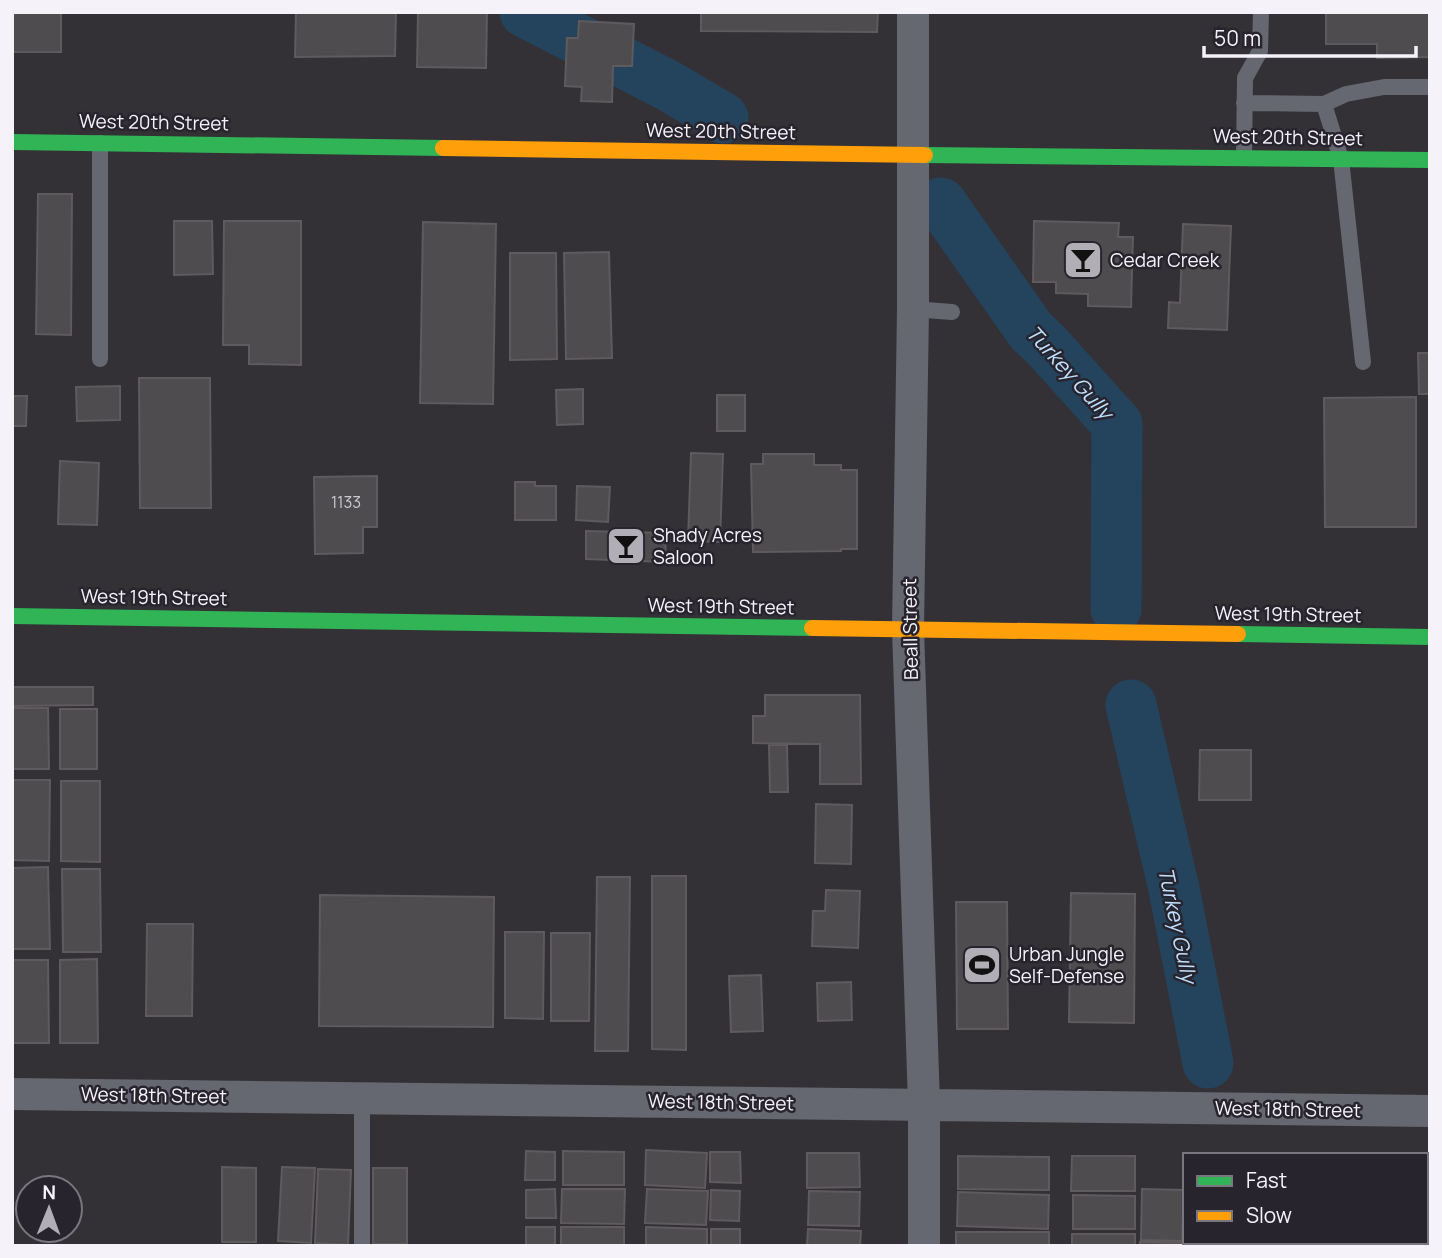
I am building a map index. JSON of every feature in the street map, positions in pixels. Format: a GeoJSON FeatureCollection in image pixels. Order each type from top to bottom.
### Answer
{"type":"FeatureCollection","features":[{"type":"Feature","properties":{"kind":"main road","name":"West 20th Street"},"geometry":{"type":"LineString","coordinates":[[12,142],[1430,160]]}},
{"type":"Feature","properties":{"kind":"main road","name":"West 19th Street"},"geometry":{"type":"LineString","coordinates":[[12,616],[908,629],[1182,628],[1430,636]]}},
{"type":"Feature","properties":{"kind":"street","name":"Beall Street"},"geometry":{"type":"LineString","coordinates":[[913,12],[913,309],[908,629],[924,1104],[924,1246]]}},
{"type":"Feature","properties":{"kind":"street","name":"West 18th Street"},"geometry":{"type":"LineString","coordinates":[[12,1094],[1430,1111]]}},
{"type":"Feature","properties":{"kind":"lane"},"geometry":{"type":"LineString","coordinates":[[1244,158],[1245,78],[1260,51],[1261,12]]}},
{"type":"Feature","properties":{"kind":"lane"},"geometry":{"type":"LineString","coordinates":[[1244,103],[1324,104],[1346,94],[1384,87],[1430,87]]}},
{"type":"Feature","properties":{"kind":"lane"},"geometry":{"type":"LineString","coordinates":[[1324,104],[1341,159],[1363,362]]}},
{"type":"Feature","properties":{"kind":"lane"},"geometry":{"type":"LineString","coordinates":[[100,143],[100,359]]}},
{"type":"Feature","properties":{"kind":"lane"},"geometry":{"type":"LineString","coordinates":[[913,309],[952,312]]}},
{"type":"Feature","properties":{"kind":"lane"},"geometry":{"type":"LineString","coordinates":[[362,1098],[362,1246]]}},
{"type":"Feature","properties":{"kind":"building"},"geometry":{"type":"Polygon","coordinates":[[[12,12],[61,12],[61,52],[12,52],[12,12]]]}},
{"type":"Feature","properties":{"kind":"building"},"geometry":{"type":"Polygon","coordinates":[[[296,12],[396,12],[395,56],[295,57],[296,12]]]}},
{"type":"Feature","properties":{"kind":"building"},"geometry":{"type":"Polygon","coordinates":[[[418,12],[487,12],[486,68],[417,67],[418,12]]]}},
{"type":"Feature","properties":{"kind":"building"},"geometry":{"type":"Polygon","coordinates":[[[701,12],[878,12],[877,32],[701,31],[701,12]]]}},
{"type":"Feature","properties":{"kind":"building"},"geometry":{"type":"Polygon","coordinates":[[[1326,12],[1430,12],[1430,57],[1377,58],[1377,44],[1326,44],[1326,12]]]}},
{"type":"Feature","properties":{"kind":"building"},"geometry":{"type":"Polygon","coordinates":[[[579,21],[634,24],[632,66],[613,66],[612,102],[581,101],[582,87],[565,86],[567,38],[578,38],[579,21]]]}},
{"type":"Feature","properties":{"kind":"building"},"geometry":{"type":"Polygon","coordinates":[[[38,194],[72,194],[71,335],[36,334],[38,194]]]}},
{"type":"Feature","properties":{"kind":"building"},"geometry":{"type":"Polygon","coordinates":[[[174,221],[212,221],[213,274],[174,275],[174,221]]]}},
{"type":"Feature","properties":{"kind":"building"},"geometry":{"type":"Polygon","coordinates":[[[224,221],[301,221],[301,365],[249,364],[249,345],[223,345],[224,221]]]}},
{"type":"Feature","properties":{"kind":"building","name":"Cedar Creek"},"geometry":{"type":"Polygon","coordinates":[[[1034,221],[1119,223],[1118,237],[1133,237],[1131,307],[1088,306],[1088,294],[1056,293],[1056,282],[1033,282],[1034,221]]]}},
{"type":"Feature","properties":{"kind":"building"},"geometry":{"type":"Polygon","coordinates":[[[423,222],[496,224],[493,404],[420,403],[423,222]]]}},
{"type":"Feature","properties":{"kind":"building"},"geometry":{"type":"Polygon","coordinates":[[[1183,224],[1231,226],[1227,330],[1168,328],[1169,302],[1180,303],[1183,224]]]}},
{"type":"Feature","properties":{"kind":"building"},"geometry":{"type":"Polygon","coordinates":[[[609,252],[612,358],[566,359],[564,253],[609,252]]]}},
{"type":"Feature","properties":{"kind":"building"},"geometry":{"type":"Polygon","coordinates":[[[510,253],[556,253],[557,359],[510,360],[510,253]]]}},
{"type":"Feature","properties":{"kind":"building"},"geometry":{"type":"Polygon","coordinates":[[[1418,353],[1430,353],[1430,394],[1419,394],[1418,353]]]}},
{"type":"Feature","properties":{"kind":"building"},"geometry":{"type":"Polygon","coordinates":[[[139,378],[210,378],[211,508],[140,508],[139,378]]]}},
{"type":"Feature","properties":{"kind":"building"},"geometry":{"type":"Polygon","coordinates":[[[120,386],[120,420],[77,421],[76,387],[120,386]]]}},
{"type":"Feature","properties":{"kind":"building"},"geometry":{"type":"Polygon","coordinates":[[[583,389],[583,424],[557,425],[556,390],[583,389]]]}},
{"type":"Feature","properties":{"kind":"building"},"geometry":{"type":"Polygon","coordinates":[[[717,395],[745,395],[745,431],[717,431],[717,395]]]}},
{"type":"Feature","properties":{"kind":"building"},"geometry":{"type":"Polygon","coordinates":[[[12,396],[27,396],[26,426],[12,426],[12,396]]]}},
{"type":"Feature","properties":{"kind":"building"},"geometry":{"type":"Polygon","coordinates":[[[1416,397],[1416,527],[1325,527],[1324,398],[1416,397]]]}},
{"type":"Feature","properties":{"kind":"building"},"geometry":{"type":"Polygon","coordinates":[[[691,453],[723,454],[720,542],[688,541],[691,453]]]}},
{"type":"Feature","properties":{"kind":"building"},"geometry":{"type":"Polygon","coordinates":[[[763,454],[814,454],[814,465],[841,465],[841,470],[857,470],[857,549],[753,552],[751,464],[763,464],[763,454]]]}},
{"type":"Feature","properties":{"kind":"building"},"geometry":{"type":"Polygon","coordinates":[[[60,461],[99,463],[97,525],[58,524],[60,461]]]}},
{"type":"Feature","properties":{"kind":"building"},"geometry":{"type":"Polygon","coordinates":[[[377,476],[377,527],[363,527],[363,553],[315,554],[314,477],[377,476]]]}},
{"type":"Feature","properties":{"kind":"building"},"geometry":{"type":"Polygon","coordinates":[[[515,482],[556,486],[556,520],[515,520],[515,482]]]}},
{"type":"Feature","properties":{"kind":"building"},"geometry":{"type":"Polygon","coordinates":[[[577,486],[610,487],[608,522],[576,520],[577,486]]]}},
{"type":"Feature","properties":{"kind":"building","name":"Shady Acres Saloon"},"geometry":{"type":"Polygon","coordinates":[[[586,531],[666,533],[665,562],[586,559],[586,531]]]}},
{"type":"Feature","properties":{"kind":"building"},"geometry":{"type":"Polygon","coordinates":[[[12,687],[93,687],[93,705],[12,706],[12,687]]]}},
{"type":"Feature","properties":{"kind":"building"},"geometry":{"type":"Polygon","coordinates":[[[765,695],[860,695],[861,784],[820,784],[820,744],[753,743],[753,716],[765,716],[765,695]]]}},
{"type":"Feature","properties":{"kind":"building"},"geometry":{"type":"Polygon","coordinates":[[[12,708],[48,708],[49,769],[12,769],[12,708]]]}},
{"type":"Feature","properties":{"kind":"building"},"geometry":{"type":"Polygon","coordinates":[[[60,709],[97,709],[97,769],[60,769],[60,709]]]}},
{"type":"Feature","properties":{"kind":"building"},"geometry":{"type":"Polygon","coordinates":[[[769,745],[787,745],[788,792],[770,792],[769,745]]]}},
{"type":"Feature","properties":{"kind":"building"},"geometry":{"type":"Polygon","coordinates":[[[1200,750],[1251,750],[1251,800],[1199,800],[1200,750]]]}},
{"type":"Feature","properties":{"kind":"building"},"geometry":{"type":"Polygon","coordinates":[[[12,780],[50,780],[49,861],[12,860],[12,780]]]}},
{"type":"Feature","properties":{"kind":"building"},"geometry":{"type":"Polygon","coordinates":[[[61,781],[100,781],[100,862],[61,861],[61,781]]]}},
{"type":"Feature","properties":{"kind":"building"},"geometry":{"type":"Polygon","coordinates":[[[816,804],[852,805],[851,864],[815,863],[816,804]]]}},
{"type":"Feature","properties":{"kind":"building"},"geometry":{"type":"Polygon","coordinates":[[[48,867],[50,949],[13,949],[12,868],[48,867]]]}},
{"type":"Feature","properties":{"kind":"building"},"geometry":{"type":"Polygon","coordinates":[[[62,869],[100,869],[101,952],[63,952],[62,869]]]}},
{"type":"Feature","properties":{"kind":"building"},"geometry":{"type":"Polygon","coordinates":[[[652,876],[686,876],[686,1050],[652,1049],[652,876]]]}},
{"type":"Feature","properties":{"kind":"building"},"geometry":{"type":"Polygon","coordinates":[[[597,877],[630,877],[628,1051],[595,1051],[597,877]]]}},
{"type":"Feature","properties":{"kind":"building"},"geometry":{"type":"Polygon","coordinates":[[[826,890],[860,891],[858,948],[812,946],[813,911],[825,911],[826,890]]]}},
{"type":"Feature","properties":{"kind":"building"},"geometry":{"type":"Polygon","coordinates":[[[1071,893],[1135,894],[1134,1023],[1069,1022],[1071,893]]]}},
{"type":"Feature","properties":{"kind":"building"},"geometry":{"type":"Polygon","coordinates":[[[320,895],[494,897],[493,1027],[319,1026],[320,895]]]}},
{"type":"Feature","properties":{"kind":"building","name":"Urban Jungle Self-Defense"},"geometry":{"type":"Polygon","coordinates":[[[956,902],[1007,902],[1008,1029],[957,1029],[956,902]]]}},
{"type":"Feature","properties":{"kind":"building"},"geometry":{"type":"Polygon","coordinates":[[[147,924],[193,924],[192,1016],[146,1016],[147,924]]]}},
{"type":"Feature","properties":{"kind":"building"},"geometry":{"type":"Polygon","coordinates":[[[505,932],[544,932],[543,1019],[505,1018],[505,932]]]}},
{"type":"Feature","properties":{"kind":"building"},"geometry":{"type":"Polygon","coordinates":[[[551,933],[590,933],[589,1021],[551,1021],[551,933]]]}},
{"type":"Feature","properties":{"kind":"building"},"geometry":{"type":"Polygon","coordinates":[[[97,959],[98,1043],[60,1043],[60,960],[97,959]]]}},
{"type":"Feature","properties":{"kind":"building"},"geometry":{"type":"Polygon","coordinates":[[[12,960],[48,960],[49,1043],[12,1043],[12,960]]]}},
{"type":"Feature","properties":{"kind":"building"},"geometry":{"type":"Polygon","coordinates":[[[761,975],[763,1031],[731,1032],[729,976],[761,975]]]}},
{"type":"Feature","properties":{"kind":"building"},"geometry":{"type":"Polygon","coordinates":[[[851,982],[852,1020],[818,1021],[817,983],[851,982]]]}},
{"type":"Feature","properties":{"kind":"building"},"geometry":{"type":"Polygon","coordinates":[[[646,1150],[707,1153],[705,1188],[645,1185],[646,1150]]]}},
{"type":"Feature","properties":{"kind":"building"},"geometry":{"type":"Polygon","coordinates":[[[526,1151],[555,1152],[555,1180],[525,1180],[526,1151]]]}},
{"type":"Feature","properties":{"kind":"building"},"geometry":{"type":"Polygon","coordinates":[[[563,1151],[624,1152],[624,1185],[563,1185],[563,1151]]]}},
{"type":"Feature","properties":{"kind":"building"},"geometry":{"type":"Polygon","coordinates":[[[710,1152],[740,1152],[741,1183],[710,1182],[710,1152]]]}},
{"type":"Feature","properties":{"kind":"building"},"geometry":{"type":"Polygon","coordinates":[[[807,1153],[859,1153],[860,1187],[807,1188],[807,1153]]]}},
{"type":"Feature","properties":{"kind":"building"},"geometry":{"type":"Polygon","coordinates":[[[958,1156],[1049,1157],[1049,1190],[958,1189],[958,1156]]]}},
{"type":"Feature","properties":{"kind":"building"},"geometry":{"type":"Polygon","coordinates":[[[1072,1156],[1135,1156],[1135,1191],[1071,1191],[1072,1156]]]}},
{"type":"Feature","properties":{"kind":"building"},"geometry":{"type":"Polygon","coordinates":[[[222,1167],[256,1168],[256,1242],[222,1242],[222,1167]]]}},
{"type":"Feature","properties":{"kind":"building"},"geometry":{"type":"Polygon","coordinates":[[[282,1167],[315,1168],[311,1243],[278,1241],[282,1167]]]}},
{"type":"Feature","properties":{"kind":"building"},"geometry":{"type":"Polygon","coordinates":[[[373,1168],[407,1168],[407,1244],[373,1244],[373,1168]]]}},
{"type":"Feature","properties":{"kind":"building"},"geometry":{"type":"Polygon","coordinates":[[[318,1169],[351,1170],[348,1245],[315,1243],[318,1169]]]}},
{"type":"Feature","properties":{"kind":"building"},"geometry":{"type":"Polygon","coordinates":[[[555,1189],[556,1218],[526,1218],[526,1190],[555,1189]]]}},
{"type":"Feature","properties":{"kind":"building"},"geometry":{"type":"Polygon","coordinates":[[[562,1189],[625,1189],[624,1224],[561,1223],[562,1189]]]}},
{"type":"Feature","properties":{"kind":"building"},"geometry":{"type":"Polygon","coordinates":[[[647,1189],[708,1191],[706,1225],[645,1223],[647,1189]]]}},
{"type":"Feature","properties":{"kind":"building"},"geometry":{"type":"Polygon","coordinates":[[[1142,1189],[1183,1190],[1182,1241],[1141,1240],[1142,1189]]]}},
{"type":"Feature","properties":{"kind":"building"},"geometry":{"type":"Polygon","coordinates":[[[711,1190],[740,1191],[739,1221],[710,1220],[711,1190]]]}},
{"type":"Feature","properties":{"kind":"building"},"geometry":{"type":"Polygon","coordinates":[[[809,1191],[860,1192],[859,1226],[808,1225],[809,1191]]]}},
{"type":"Feature","properties":{"kind":"building"},"geometry":{"type":"Polygon","coordinates":[[[958,1192],[1049,1195],[1048,1229],[957,1226],[958,1192]]]}},
{"type":"Feature","properties":{"kind":"building"},"geometry":{"type":"Polygon","coordinates":[[[1073,1195],[1135,1196],[1135,1229],[1073,1229],[1073,1195]]]}},
{"type":"Feature","properties":{"kind":"building"},"geometry":{"type":"Polygon","coordinates":[[[526,1227],[555,1227],[555,1246],[526,1246],[526,1227]]]}},
{"type":"Feature","properties":{"kind":"building"},"geometry":{"type":"Polygon","coordinates":[[[561,1227],[624,1227],[624,1246],[561,1246],[561,1227]]]}},
{"type":"Feature","properties":{"kind":"building"},"geometry":{"type":"Polygon","coordinates":[[[646,1227],[707,1229],[707,1246],[646,1246],[646,1227]]]}},
{"type":"Feature","properties":{"kind":"building"},"geometry":{"type":"Polygon","coordinates":[[[711,1229],[740,1229],[740,1246],[711,1246],[711,1229]]]}},
{"type":"Feature","properties":{"kind":"building"},"geometry":{"type":"Polygon","coordinates":[[[808,1229],[861,1231],[860,1246],[807,1246],[808,1229]]]}},
{"type":"Feature","properties":{"kind":"building"},"geometry":{"type":"Polygon","coordinates":[[[956,1232],[1049,1232],[1049,1246],[956,1246],[956,1232]]]}},
{"type":"Feature","properties":{"kind":"building"},"geometry":{"type":"Polygon","coordinates":[[[1072,1234],[1135,1234],[1135,1246],[1072,1246],[1072,1234]]]}},
{"type":"Feature","properties":{"kind":"building"},"geometry":{"type":"Polygon","coordinates":[[[1140,1242],[1181,1243],[1181,1246],[1140,1246],[1140,1242]]]}},
{"type":"Feature","properties":{"kind":"building"},"geometry":{"type":"Polygon","coordinates":[[[1272,1244],[1272,1246],[1206,1245],[1272,1244]]]}},
{"type":"Feature","properties":{"kind":"waterway","name":"Turkey Gully"},"geometry":{"type":"LineString","coordinates":[[525,12],[669,86],[723,118]]}},
{"type":"Feature","properties":{"kind":"waterway","name":"Turkey Gully"},"geometry":{"type":"LineString","coordinates":[[941,203],[1031,331],[1117,424],[1116,609]]}},
{"type":"Feature","properties":{"kind":"waterway","name":"Turkey Gully"},"geometry":{"type":"LineString","coordinates":[[1131,705],[1174,889],[1208,1063]]}},
{"type":"Feature","properties":{"kind":"traffic: fast"},"geometry":{"type":"LineString","coordinates":[[12,142],[443,148]]}},
{"type":"Feature","properties":{"kind":"traffic: fast"},"geometry":{"type":"LineString","coordinates":[[925,155],[1430,160]]}},
{"type":"Feature","properties":{"kind":"traffic: fast"},"geometry":{"type":"LineString","coordinates":[[12,616],[812,628]]}},
{"type":"Feature","properties":{"kind":"traffic: fast"},"geometry":{"type":"LineString","coordinates":[[1238,634],[1430,637]]}},
{"type":"Feature","properties":{"kind":"traffic: slow"},"geometry":{"type":"LineString","coordinates":[[443,148],[925,155]]}},
{"type":"Feature","properties":{"kind":"traffic: slow"},"geometry":{"type":"LineString","coordinates":[[812,628],[1238,634]]}},
{"type":"Feature","properties":{"kind":"place","name":"Cedar Creek"},"geometry":{"type":"Point","coordinates":[1083,260]}},
{"type":"Feature","properties":{"kind":"place","name":"Shady Acres Saloon"},"geometry":{"type":"Point","coordinates":[626,546]}},
{"type":"Feature","properties":{"kind":"place","name":"Urban Jungle Self-Defense"},"geometry":{"type":"Point","coordinates":[982,965]}}]}
